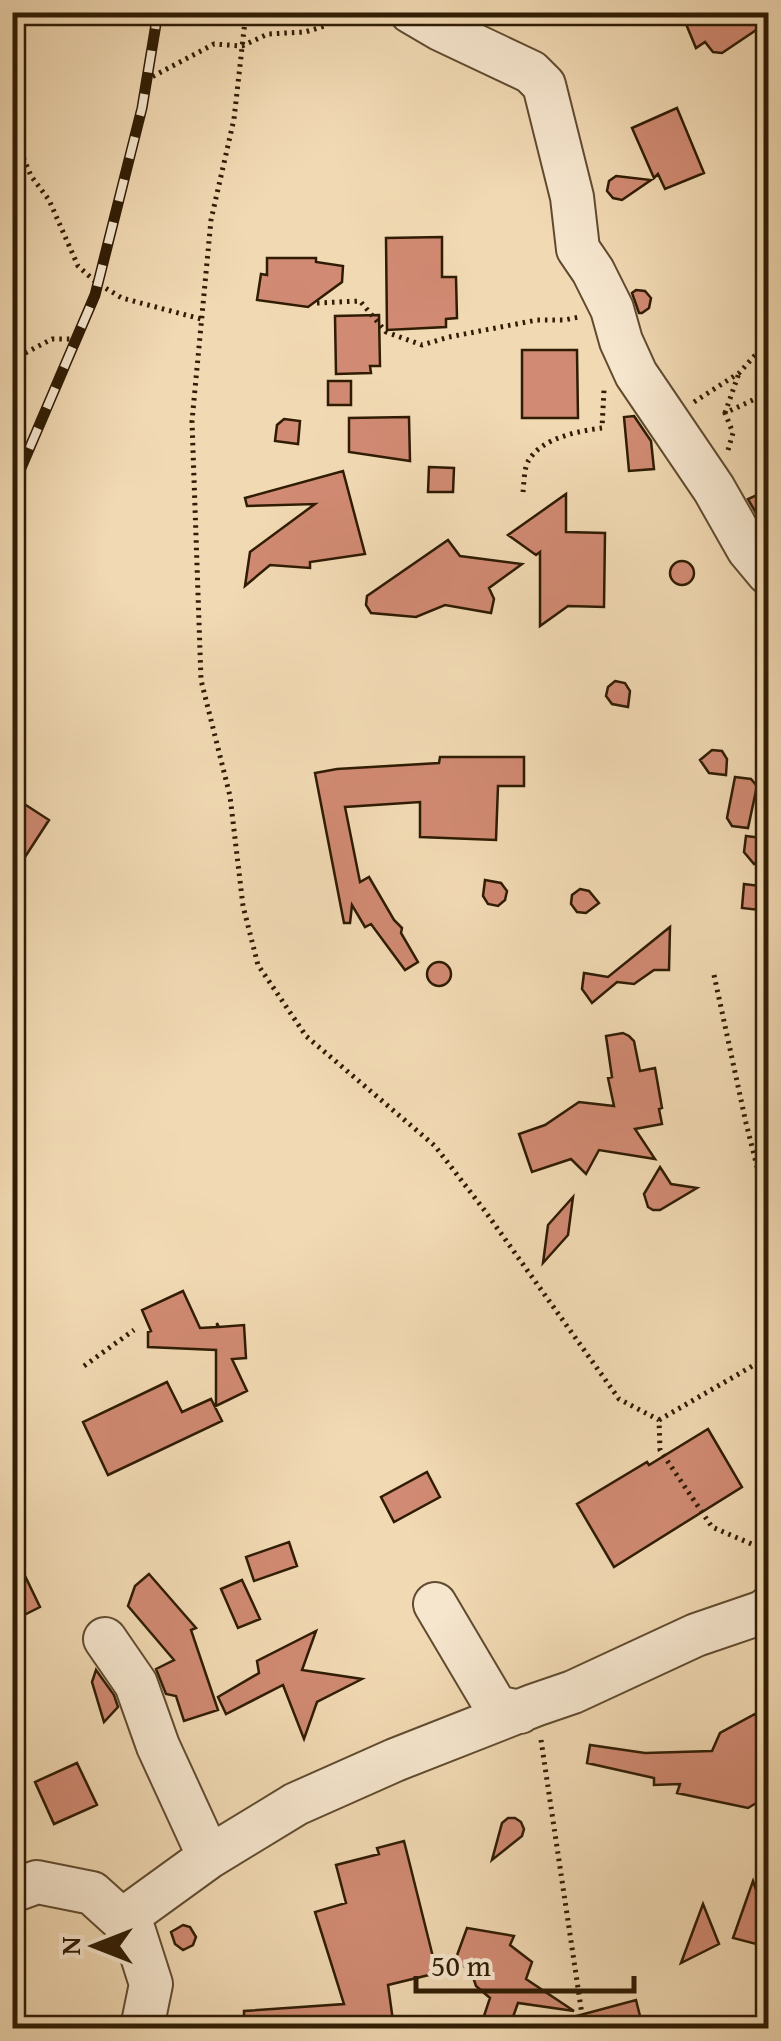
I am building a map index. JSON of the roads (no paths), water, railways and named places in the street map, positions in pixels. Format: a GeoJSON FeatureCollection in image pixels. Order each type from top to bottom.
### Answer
{"type":"FeatureCollection","features":[{"type":"Feature","properties":{"kind":"street"},"geometry":{"type":"LineString","coordinates":[[411,12],[532,72],[544,85],[572,197],[578,249],[612,308],[636,374],[768,574]]}},
{"type":"Feature","properties":{"kind":"street"},"geometry":{"type":"LineString","coordinates":[[435,1604],[496,1707],[528,1708]]}},
{"type":"Feature","properties":{"kind":"street"},"geometry":{"type":"LineString","coordinates":[[122,1920],[209,1857],[296,1804],[768,1608]]}},
{"type":"Feature","properties":{"kind":"street"},"geometry":{"type":"LineString","coordinates":[[105,1639],[136,1684],[158,1746],[209,1857]]}},
{"type":"Feature","properties":{"kind":"street"},"geometry":{"type":"LineString","coordinates":[[12,1891],[38,1882],[92,1894],[134,1930],[151,1984],[142,2028]]}},
{"type":"Feature","properties":{"kind":"railway"},"geometry":{"type":"LineString","coordinates":[[12,489],[95,295],[142,108],[158,12]]}}]}
